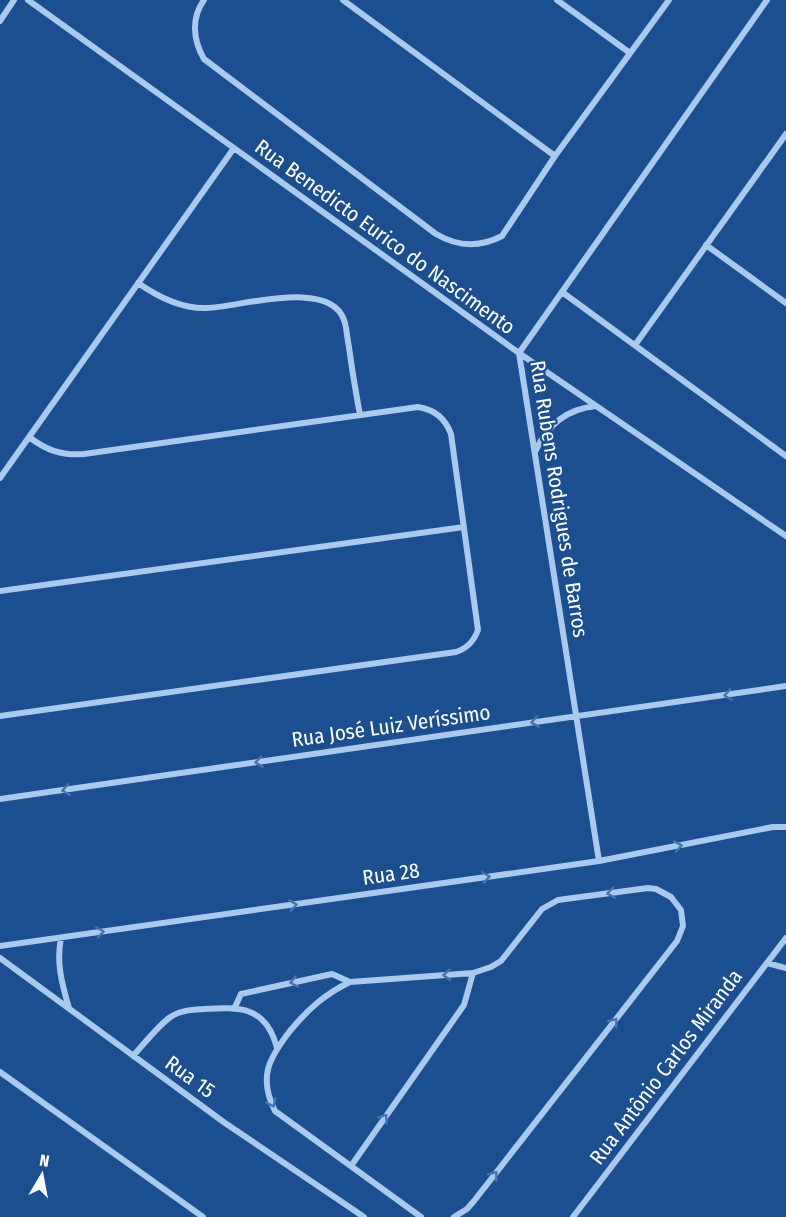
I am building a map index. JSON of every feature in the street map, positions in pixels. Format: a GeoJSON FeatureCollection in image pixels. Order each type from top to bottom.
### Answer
{"type":"FeatureCollection","features":[{"type":"Feature","properties":{"kind":"street"},"geometry":{"type":"LineString","coordinates":[[0,21],[14,0]]}},
{"type":"Feature","properties":{"kind":"street","name":"Rua Benedicto Eurico do Nascimento"},"geometry":{"type":"LineString","coordinates":[[28,0],[519,353],[786,536]]}},
{"type":"Feature","properties":{"kind":"street"},"geometry":{"type":"LineString","coordinates":[[204,0],[197,15],[195,35],[204,59],[446,240],[468,245],[480,245],[501,236],[555,156],[669,0]]}},
{"type":"Feature","properties":{"kind":"street"},"geometry":{"type":"LineString","coordinates":[[343,0],[555,156]]}},
{"type":"Feature","properties":{"kind":"street"},"geometry":{"type":"LineString","coordinates":[[557,0],[630,53]]}},
{"type":"Feature","properties":{"kind":"street","name":"Rua Rubens Rodrigues de Barros"},"geometry":{"type":"LineString","coordinates":[[599,861],[519,353],[767,0]]}},
{"type":"Feature","properties":{"kind":"street"},"geometry":{"type":"LineString","coordinates":[[635,345],[786,134]]}},
{"type":"Feature","properties":{"kind":"street"},"geometry":{"type":"LineString","coordinates":[[779,144],[786,149]]}},
{"type":"Feature","properties":{"kind":"street"},"geometry":{"type":"LineString","coordinates":[[0,478],[234,148]]}},
{"type":"Feature","properties":{"kind":"street"},"geometry":{"type":"LineString","coordinates":[[706,245],[786,303]]}},
{"type":"Feature","properties":{"kind":"street"},"geometry":{"type":"LineString","coordinates":[[138,283],[158,296],[174,302],[206,308],[305,297],[332,304],[344,319],[360,416]]}},
{"type":"Feature","properties":{"kind":"street"},"geometry":{"type":"LineString","coordinates":[[562,292],[786,456]]}},
{"type":"Feature","properties":{"kind":"street"},"geometry":{"type":"LineString","coordinates":[[536,451],[546,432],[561,417],[578,409],[596,406]]}},
{"type":"Feature","properties":{"kind":"street"},"geometry":{"type":"LineString","coordinates":[[0,716],[462,650],[473,642],[478,630],[451,434],[447,424],[434,412],[418,407],[84,454],[59,453],[46,449],[29,437]]}},
{"type":"Feature","properties":{"kind":"street"},"geometry":{"type":"LineString","coordinates":[[0,591],[464,527]]}},
{"type":"Feature","properties":{"kind":"street","name":"Rua José Luiz Veríssimo"},"geometry":{"type":"LineString","coordinates":[[0,799],[786,686]]}},
{"type":"Feature","properties":{"kind":"street","name":"Rua 28"},"geometry":{"type":"LineString","coordinates":[[0,946],[599,861],[773,827],[786,827]]}},
{"type":"Feature","properties":{"kind":"street"},"geometry":{"type":"LineString","coordinates":[[421,1217],[275,1111],[266,1083],[269,1064],[277,1048],[312,1006],[350,981],[473,973],[491,967],[501,961],[542,909],[558,900],[648,888],[656,889],[671,897],[681,910],[683,926],[677,940],[474,1201],[467,1209],[454,1217]]}},
{"type":"Feature","properties":{"kind":"street"},"geometry":{"type":"LineString","coordinates":[[61,938],[58,953],[59,965],[69,1009]]}},
{"type":"Feature","properties":{"kind":"street","name":"Rua Antônio Carlos Miranda"},"geometry":{"type":"LineString","coordinates":[[573,1217],[786,938]]}},
{"type":"Feature","properties":{"kind":"street","name":"Rua 15"},"geometry":{"type":"LineString","coordinates":[[0,958],[225,1123],[364,1217]]}},
{"type":"Feature","properties":{"kind":"street"},"geometry":{"type":"LineString","coordinates":[[767,963],[786,968]]}},
{"type":"Feature","properties":{"kind":"street"},"geometry":{"type":"LineString","coordinates":[[351,1166],[464,1005],[473,973]]}},
{"type":"Feature","properties":{"kind":"street"},"geometry":{"type":"LineString","coordinates":[[235,1007],[241,994],[252,991],[332,974],[350,981]]}},
{"type":"Feature","properties":{"kind":"street"},"geometry":{"type":"LineString","coordinates":[[133,1056],[169,1018],[184,1011],[235,1007],[251,1012],[266,1023],[277,1048]]}},
{"type":"Feature","properties":{"kind":"street"},"geometry":{"type":"LineString","coordinates":[[0,1072],[203,1217]]}}]}
